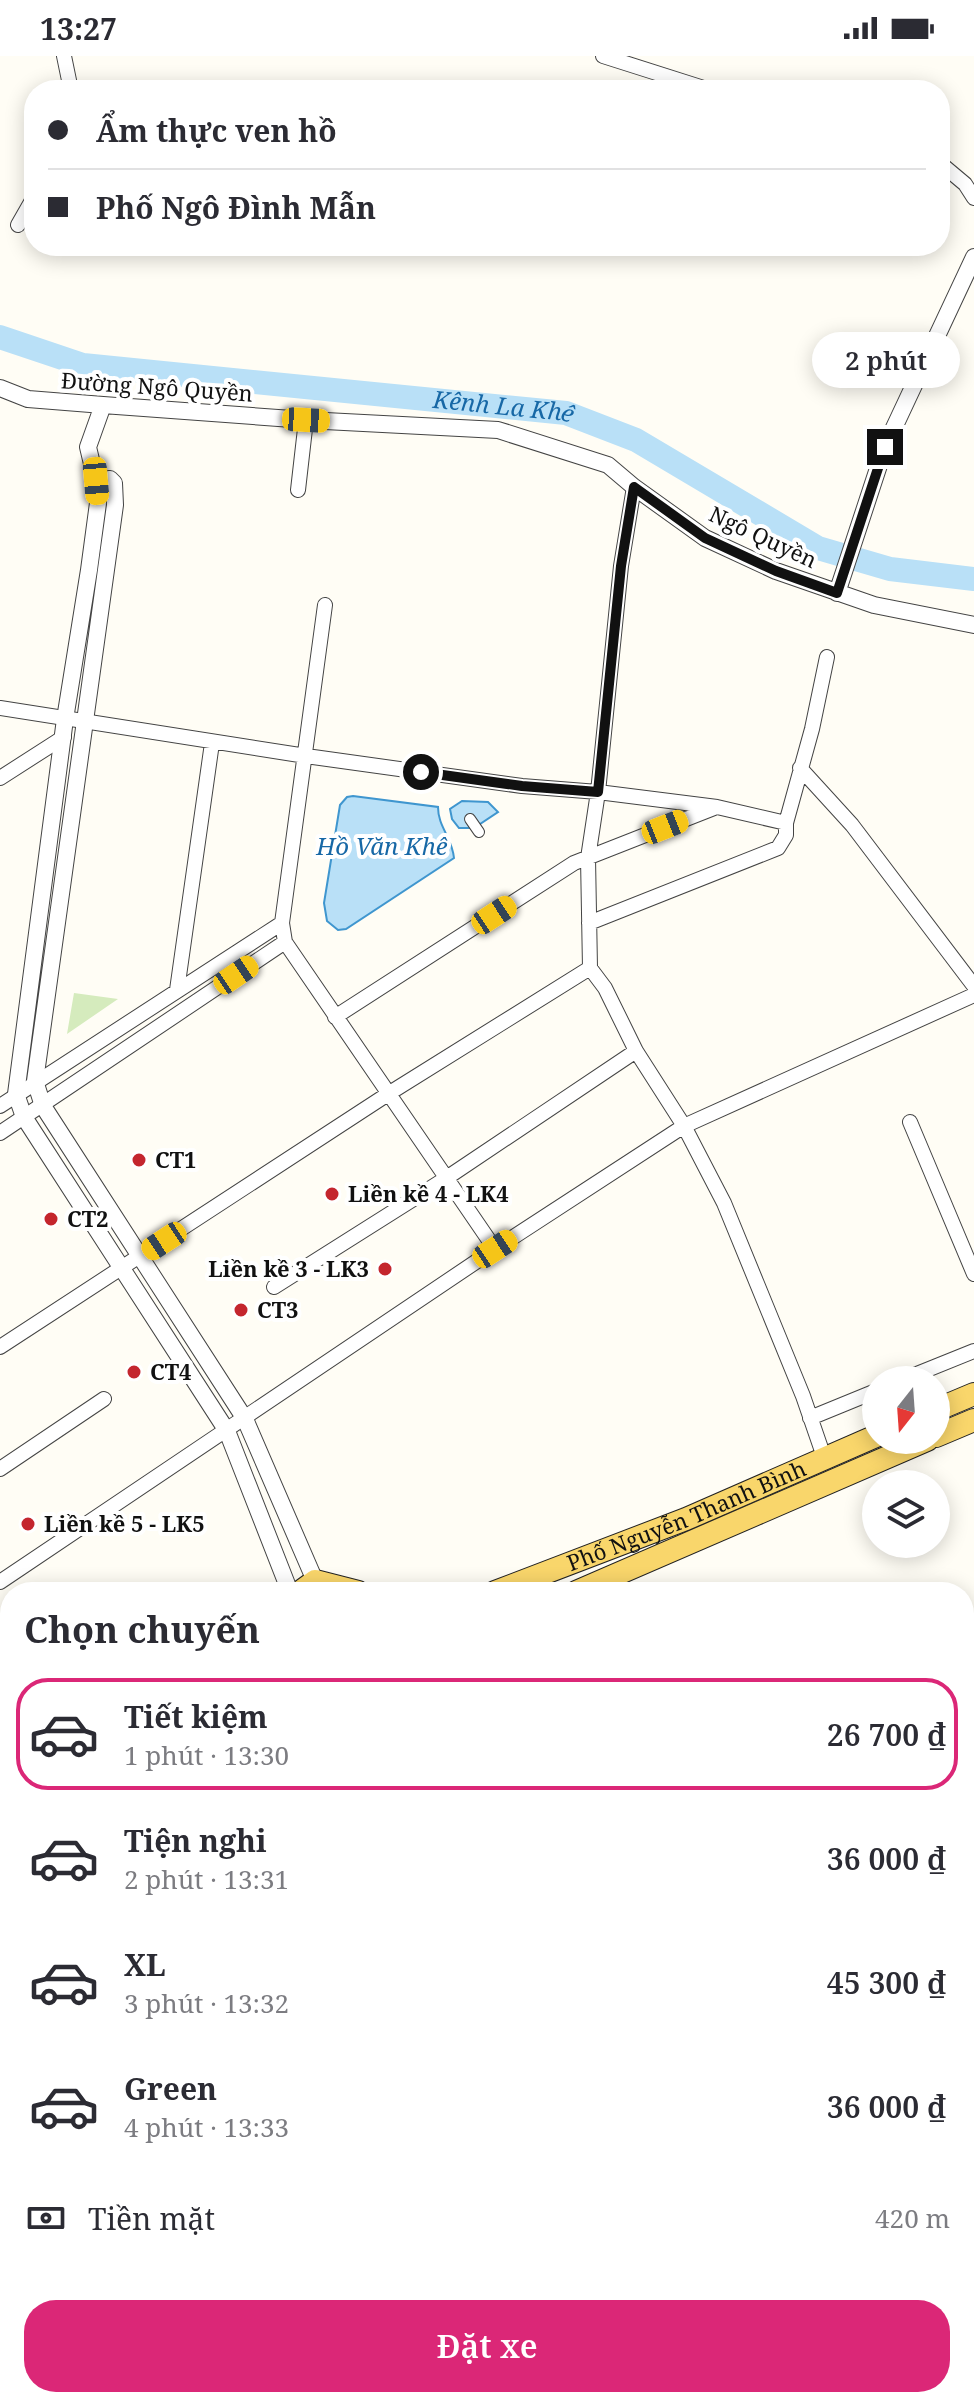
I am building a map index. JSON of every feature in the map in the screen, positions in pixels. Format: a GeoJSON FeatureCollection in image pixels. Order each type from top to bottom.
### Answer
{"type":"FeatureCollection","features":[{"type":"Feature","properties":{"kind":"main road"},"geometry":{"type":"LineString","coordinates":[[950,1404],[974,1394]]}},
{"type":"Feature","properties":{"kind":"main road"},"geometry":{"type":"LineString","coordinates":[[950,1430],[974,1420]]}},
{"type":"Feature","properties":{"kind":"main road","name":"Phố Nguyễn Thanh Bình"},"geometry":{"type":"LineString","coordinates":[[521,1582],[686,1519],[862,1442]]}},
{"type":"Feature","properties":{"kind":"main road","name":"Phố Nguyễn Thanh Bình"},"geometry":{"type":"LineString","coordinates":[[599,1582],[895,1454]]}},
{"type":"Feature","properties":{"kind":"street"},"geometry":{"type":"LineString","coordinates":[[64,56],[69,80]]}},
{"type":"Feature","properties":{"kind":"street"},"geometry":{"type":"LineString","coordinates":[[603,56],[679,80]]}},
{"type":"Feature","properties":{"kind":"street"},"geometry":{"type":"LineString","coordinates":[[950,171],[965,184],[974,198]]}},
{"type":"Feature","properties":{"kind":"street"},"geometry":{"type":"LineString","coordinates":[[18,225],[24,214]]}},
{"type":"Feature","properties":{"kind":"street"},"geometry":{"type":"LineString","coordinates":[[974,257],[885,447],[840,586],[915,615],[974,625]]}},
{"type":"Feature","properties":{"kind":"street","name":"Đường Ngô Quyền"},"geometry":{"type":"LineString","coordinates":[[0,388],[28,399],[306,420],[498,430],[608,465],[634,487]]}},
{"type":"Feature","properties":{"kind":"street"},"geometry":{"type":"LineString","coordinates":[[103,405],[88,447],[98,503],[65,719],[16,1094],[24,1117],[227,1431],[286,1582]]}},
{"type":"Feature","properties":{"kind":"street"},"geometry":{"type":"LineString","coordinates":[[298,490],[306,420]]}},
{"type":"Feature","properties":{"kind":"street"},"geometry":{"type":"LineString","coordinates":[[96,481],[110,479],[114,483],[115,505],[35,1081],[43,1106],[245,1419],[310,1582]]}},
{"type":"Feature","properties":{"kind":"street"},"geometry":{"type":"LineString","coordinates":[[634,487],[621,566],[598,792],[588,858],[590,968],[605,988],[636,1051],[684,1126],[724,1203],[824,1457]]}},
{"type":"Feature","properties":{"kind":"street","name":"Ngô Quyền"},"geometry":{"type":"LineString","coordinates":[[634,487],[705,538],[776,571],[840,586]]}},
{"type":"Feature","properties":{"kind":"street"},"geometry":{"type":"LineString","coordinates":[[325,605],[282,923],[285,942],[495,1249]]}},
{"type":"Feature","properties":{"kind":"street"},"geometry":{"type":"LineString","coordinates":[[589,923],[778,848],[786,835],[786,823],[812,729],[827,657]]}},
{"type":"Feature","properties":{"kind":"street"},"geometry":{"type":"LineString","coordinates":[[0,708],[212,743],[522,786],[717,807],[786,823]]}},
{"type":"Feature","properties":{"kind":"street"},"geometry":{"type":"LineString","coordinates":[[0,778],[84,722]]}},
{"type":"Feature","properties":{"kind":"street"},"geometry":{"type":"LineString","coordinates":[[177,990],[212,743]]}},
{"type":"Feature","properties":{"kind":"street"},"geometry":{"type":"LineString","coordinates":[[800,768],[852,825],[974,986]]}},
{"type":"Feature","properties":{"kind":"street"},"geometry":{"type":"LineString","coordinates":[[335,1017],[574,863],[717,807]]}},
{"type":"Feature","properties":{"kind":"street"},"geometry":{"type":"LineString","coordinates":[[470,819],[479,832]]}},
{"type":"Feature","properties":{"kind":"street"},"geometry":{"type":"LineString","coordinates":[[0,1106],[282,923]]}},
{"type":"Feature","properties":{"kind":"street"},"geometry":{"type":"LineString","coordinates":[[0,1133],[285,942]]}},
{"type":"Feature","properties":{"kind":"street"},"geometry":{"type":"LineString","coordinates":[[0,1347],[388,1094],[590,968]]}},
{"type":"Feature","properties":{"kind":"street"},"geometry":{"type":"LineString","coordinates":[[0,1582],[495,1249],[684,1126],[974,995]]}},
{"type":"Feature","properties":{"kind":"street"},"geometry":{"type":"LineString","coordinates":[[274,1287],[445,1179],[636,1051]]}},
{"type":"Feature","properties":{"kind":"street"},"geometry":{"type":"LineString","coordinates":[[910,1122],[974,1274]]}},
{"type":"Feature","properties":{"kind":"street"},"geometry":{"type":"LineString","coordinates":[[937,1366],[974,1351]]}},
{"type":"Feature","properties":{"kind":"street"},"geometry":{"type":"LineString","coordinates":[[810,1418],[862,1397]]}},
{"type":"Feature","properties":{"kind":"street"},"geometry":{"type":"LineString","coordinates":[[0,1469],[104,1399]]}},
{"type":"Feature","properties":{"kind":"green space"},"geometry":{"type":"Polygon","coordinates":[[[74,993],[118,999],[67,1034],[74,993]]]}},
{"type":"Feature","properties":{"kind":"water","name":"Hồ Văn Khê"},"geometry":{"type":"Polygon","coordinates":[[[347,797],[438,807],[454,858],[346,929],[338,930],[327,921],[324,903],[340,805],[347,797]]]}},
{"type":"Feature","properties":{"kind":"water"},"geometry":{"type":"Polygon","coordinates":[[[462,801],[488,802],[498,812],[474,828],[459,828],[452,819],[450,809],[462,801]]]}},
{"type":"Feature","properties":{"kind":"waterway","name":"Kênh La Khê"},"geometry":{"type":"LineString","coordinates":[[0,337],[83,365],[566,413],[636,440],[818,548],[890,569],[974,579]]}},
{"type":"Feature","properties":{"kind":"place","name":"CT1"},"geometry":{"type":"Point","coordinates":[139,1160]}},
{"type":"Feature","properties":{"kind":"place","name":"Liền kề 4 - LK4"},"geometry":{"type":"Point","coordinates":[332,1194]}},
{"type":"Feature","properties":{"kind":"place","name":"CT2"},"geometry":{"type":"Point","coordinates":[51,1219]}},
{"type":"Feature","properties":{"kind":"place","name":"Liền kề 3 - LK3"},"geometry":{"type":"Point","coordinates":[385,1269]}},
{"type":"Feature","properties":{"kind":"place","name":"CT3"},"geometry":{"type":"Point","coordinates":[241,1310]}},
{"type":"Feature","properties":{"kind":"place","name":"CT4"},"geometry":{"type":"Point","coordinates":[134,1372]}},
{"type":"Feature","properties":{"kind":"place","name":"Liền kề 5 - LK5"},"geometry":{"type":"Point","coordinates":[28,1524]}},
{"type":"Feature","properties":{"kind":"route"},"geometry":{"type":"LineString","coordinates":[[421,772],[522,786],[598,792],[621,566],[634,487],[705,538],[776,571],[837,593],[885,447]]}}]}
